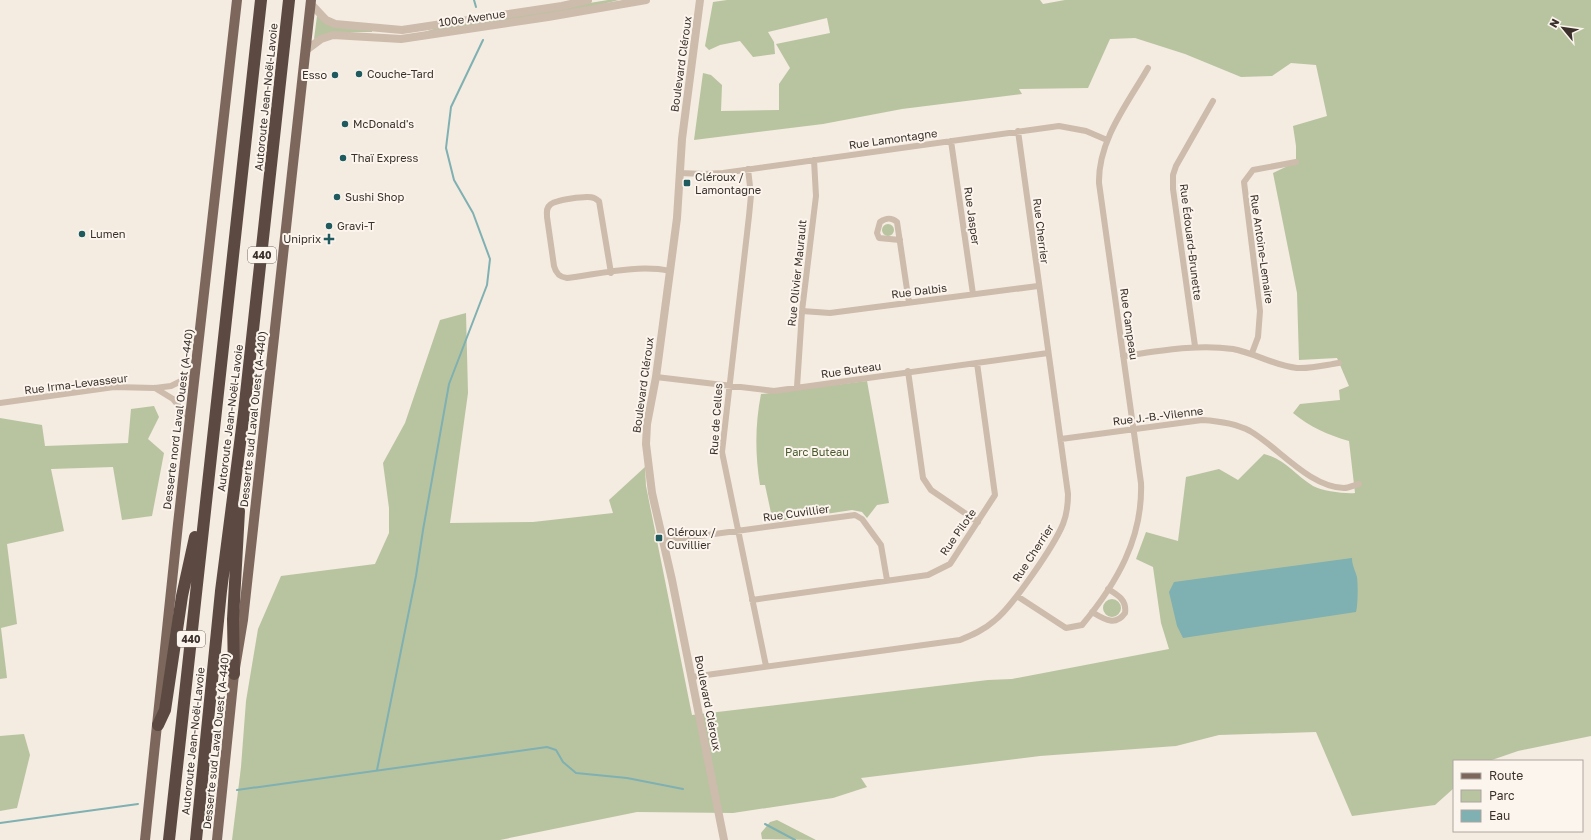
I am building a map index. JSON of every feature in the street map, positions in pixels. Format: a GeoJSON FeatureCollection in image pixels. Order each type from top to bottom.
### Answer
{"type":"FeatureCollection","features":[{"type":"Feature","properties":{"kind":"highway","name":"Autoroute Jean-Noël-Lavoie"},"geometry":{"type":"LineString","coordinates":[[169,840],[260,0]]}},
{"type":"Feature","properties":{"kind":"highway","name":"Autoroute Jean-Noël-Lavoie"},"geometry":{"type":"LineString","coordinates":[[196,840],[221,591],[244,412],[289,0]]}},
{"type":"Feature","properties":{"kind":"highway"},"geometry":{"type":"LineString","coordinates":[[234,674],[233,619],[244,412]]}},
{"type":"Feature","properties":{"kind":"highway"},"geometry":{"type":"LineString","coordinates":[[158,725],[164,710],[182,596],[209,473]]}},
{"type":"Feature","properties":{"kind":"main road","name":"Desserte nord Laval Ouest (A-440)"},"geometry":{"type":"LineString","coordinates":[[145,840],[189,418],[237,0]]}},
{"type":"Feature","properties":{"kind":"main road","name":"Desserte sud Laval Ouest (A-440)"},"geometry":{"type":"LineString","coordinates":[[217,840],[234,674],[243,620],[311,2]]}},
{"type":"Feature","properties":{"kind":"street","name":"100e Avenue"},"geometry":{"type":"LineString","coordinates":[[311,2],[324,18],[335,24],[399,30],[555,7],[588,0]]}},
{"type":"Feature","properties":{"kind":"street","name":"100e Avenue"},"geometry":{"type":"LineString","coordinates":[[306,51],[321,39],[333,35],[401,39],[548,17],[646,0]]}},
{"type":"Feature","properties":{"kind":"street","name":"Boulevard Cléroux"},"geometry":{"type":"LineString","coordinates":[[700,0],[683,131],[670,271],[656,378],[647,424],[646,444],[652,493],[692,677],[724,840]]}},
{"type":"Feature","properties":{"kind":"street","name":"Rue Campeau"},"geometry":{"type":"LineString","coordinates":[[1017,596],[1066,628],[1082,625],[1124,563],[1132,546],[1140,519],[1142,500],[1141,483],[1099,183],[1099,168],[1107,140],[1148,68]]}},
{"type":"Feature","properties":{"kind":"street","name":"Rue Édouard-Brunette"},"geometry":{"type":"LineString","coordinates":[[1195,346],[1173,189],[1173,175],[1178,161],[1213,101]]}},
{"type":"Feature","properties":{"kind":"street","name":"Rue Lamontagne"},"geometry":{"type":"LineString","coordinates":[[680,172],[704,174],[748,169],[1058,126],[1086,131],[1107,140]]}},
{"type":"Feature","properties":{"kind":"street","name":"Rue Cherrier"},"geometry":{"type":"LineString","coordinates":[[692,677],[960,640],[973,635],[996,620],[1017,596],[1063,525],[1068,509],[1068,494],[1038,286],[1018,131]]}},
{"type":"Feature","properties":{"kind":"street","name":"Rue Jasper"},"geometry":{"type":"LineString","coordinates":[[951,141],[973,294]]}},
{"type":"Feature","properties":{"kind":"street","name":"Rue Olivier Maurault"},"geometry":{"type":"LineString","coordinates":[[797,387],[802,311],[816,196],[814,160]]}},
{"type":"Feature","properties":{"kind":"street","name":"Rue Antoine-Lemaire"},"geometry":{"type":"LineString","coordinates":[[1252,353],[1258,337],[1260,311],[1244,182],[1248,174],[1259,168],[1296,162]]}},
{"type":"Feature","properties":{"kind":"street","name":"Rue de Celles"},"geometry":{"type":"LineString","coordinates":[[748,169],[751,195],[728,386],[722,452],[737,531],[766,666]]}},
{"type":"Feature","properties":{"kind":"street"},"geometry":{"type":"LineString","coordinates":[[611,273],[599,201],[588,197],[556,201],[550,204],[547,210],[547,217],[556,272],[567,278],[611,273],[647,268],[670,271]]}},
{"type":"Feature","properties":{"kind":"street"},"geometry":{"type":"LineString","coordinates":[[900,240],[879,238],[877,233],[880,222],[886,218],[897,222],[900,240],[908,302]]}},
{"type":"Feature","properties":{"kind":"street","name":"Rue Dalbis"},"geometry":{"type":"LineString","coordinates":[[802,311],[830,313],[1038,286]]}},
{"type":"Feature","properties":{"kind":"street"},"geometry":{"type":"LineString","coordinates":[[1123,356],[1195,346],[1232,349],[1252,353],[1283,366],[1297,368],[1339,363]]}},
{"type":"Feature","properties":{"kind":"street","name":"Rue Buteau"},"geometry":{"type":"LineString","coordinates":[[656,378],[764,390],[797,387],[1048,353]]}},
{"type":"Feature","properties":{"kind":"street","name":"Rue Pilote"},"geometry":{"type":"LineString","coordinates":[[752,600],[928,575],[950,564],[992,501],[995,489],[977,363]]}},
{"type":"Feature","properties":{"kind":"street","name":"Rue Irma-Levasseur"},"geometry":{"type":"LineString","coordinates":[[0,403],[114,387],[155,388],[177,384],[195,371]]}},
{"type":"Feature","properties":{"kind":"street"},"geometry":{"type":"LineString","coordinates":[[908,371],[923,478],[931,490],[978,522]]}},
{"type":"Feature","properties":{"kind":"street"},"geometry":{"type":"LineString","coordinates":[[155,388],[173,399],[189,418]]}},
{"type":"Feature","properties":{"kind":"street","name":"Rue J.-B.-Vilenne"},"geometry":{"type":"LineString","coordinates":[[1061,439],[1202,420],[1234,424],[1262,438],[1313,478],[1344,488],[1359,484]]}},
{"type":"Feature","properties":{"kind":"street","name":"Rue Cuvillier"},"geometry":{"type":"LineString","coordinates":[[663,541],[850,515],[859,516],[881,545],[887,580]]}},
{"type":"Feature","properties":{"kind":"street"},"geometry":{"type":"LineString","coordinates":[[1092,612],[1109,621],[1116,621],[1125,613],[1125,602],[1121,597],[1108,588]]}},
{"type":"Feature","properties":{"kind":"green space"},"geometry":{"type":"Polygon","coordinates":[[[608,0],[619,0],[587,8],[421,33],[437,28],[608,0]]]}},
{"type":"Feature","properties":{"kind":"green space"},"geometry":{"type":"Polygon","coordinates":[[[727,0],[1040,0],[1043,4],[1065,0],[1591,0],[1591,736],[1518,751],[1492,760],[1453,760],[1453,789],[1435,805],[1352,816],[1316,732],[1219,735],[1176,746],[1040,756],[861,778],[867,787],[833,798],[733,813],[637,812],[500,840],[232,840],[241,767],[246,701],[258,629],[281,576],[375,564],[389,533],[389,508],[383,463],[405,423],[440,320],[466,313],[468,393],[450,523],[533,522],[613,513],[609,500],[645,467],[646,486],[692,715],[988,680],[1012,679],[1169,649],[1161,623],[1153,567],[1136,559],[1146,532],[1178,541],[1186,477],[1219,469],[1238,480],[1264,454],[1278,460],[1317,488],[1334,492],[1355,493],[1349,441],[1320,430],[1293,413],[1300,404],[1340,400],[1339,390],[1349,386],[1337,358],[1299,360],[1297,293],[1273,173],[1296,162],[1296,146],[1293,126],[1327,116],[1316,65],[1291,63],[1272,76],[1241,77],[1185,54],[1135,38],[1110,39],[1088,88],[1019,89],[1022,94],[902,109],[823,124],[694,140],[703,73],[711,75],[722,85],[721,111],[779,110],[779,84],[790,68],[776,44],[830,33],[827,18],[768,32],[774,42],[775,54],[753,57],[740,41],[720,45],[709,50],[705,46],[713,2],[727,0]]]}},
{"type":"Feature","properties":{"kind":"green space"},"geometry":{"type":"Polygon","coordinates":[[[317,16],[372,32],[337,32],[314,39],[317,16]]]}},
{"type":"Feature","properties":{"kind":"green space"},"geometry":{"type":"Polygon","coordinates":[[[886,224],[890,224],[894,230],[890,236],[886,236],[882,232],[882,228],[886,224]]]}},
{"type":"Feature","properties":{"kind":"green space","name":"Parc Buteau"},"geometry":{"type":"Polygon","coordinates":[[[867,381],[889,503],[877,505],[867,518],[862,512],[852,510],[773,522],[765,485],[760,485],[757,462],[756,440],[761,394],[867,381]]]}},
{"type":"Feature","properties":{"kind":"green space"},"geometry":{"type":"Polygon","coordinates":[[[154,406],[159,417],[148,439],[164,453],[152,516],[122,520],[113,467],[51,469],[64,531],[7,544],[17,624],[1,628],[7,678],[0,679],[0,418],[42,425],[45,446],[128,443],[131,409],[154,406]]]}},
{"type":"Feature","properties":{"kind":"green space"},"geometry":{"type":"Polygon","coordinates":[[[1108,599],[1116,599],[1121,604],[1119,615],[1116,617],[1108,617],[1103,612],[1103,604],[1108,599]]]}},
{"type":"Feature","properties":{"kind":"green space"},"geometry":{"type":"Polygon","coordinates":[[[24,734],[30,755],[17,808],[0,811],[0,736],[24,734]]]}},
{"type":"Feature","properties":{"kind":"green space"},"geometry":{"type":"Polygon","coordinates":[[[777,820],[816,840],[762,839],[761,833],[770,822],[777,820]]]}},
{"type":"Feature","properties":{"kind":"water"},"geometry":{"type":"Polygon","coordinates":[[[1352,558],[1352,563],[1357,577],[1356,612],[1183,638],[1177,626],[1169,592],[1174,582],[1352,558]]]}},
{"type":"Feature","properties":{"kind":"waterway"},"geometry":{"type":"LineString","coordinates":[[474,0],[476,7]]}},
{"type":"Feature","properties":{"kind":"waterway"},"geometry":{"type":"LineString","coordinates":[[377,770],[416,576],[449,384],[487,285],[490,259],[473,213],[454,180],[446,148],[451,107],[483,40]]}},
{"type":"Feature","properties":{"kind":"waterway"},"geometry":{"type":"LineString","coordinates":[[237,790],[547,747],[556,750],[563,762],[576,773],[627,778],[683,789]]}},
{"type":"Feature","properties":{"kind":"waterway"},"geometry":{"type":"LineString","coordinates":[[0,823],[138,804]]}},
{"type":"Feature","properties":{"kind":"waterway"},"geometry":{"type":"LineString","coordinates":[[765,824],[795,840]]}},
{"type":"Feature","properties":{"kind":"place","name":"Couche-Tard"},"geometry":{"type":"Point","coordinates":[359,74]}},
{"type":"Feature","properties":{"kind":"place","name":"Esso"},"geometry":{"type":"Point","coordinates":[335,75]}},
{"type":"Feature","properties":{"kind":"place","name":"McDonald's"},"geometry":{"type":"Point","coordinates":[345,124]}},
{"type":"Feature","properties":{"kind":"place","name":"Thaï Express"},"geometry":{"type":"Point","coordinates":[343,158]}},
{"type":"Feature","properties":{"kind":"place","name":"Cléroux / Lamontagne"},"geometry":{"type":"Point","coordinates":[687,183]}},
{"type":"Feature","properties":{"kind":"place","name":"Sushi Shop"},"geometry":{"type":"Point","coordinates":[337,197]}},
{"type":"Feature","properties":{"kind":"place","name":"Gravi-T"},"geometry":{"type":"Point","coordinates":[329,226]}},
{"type":"Feature","properties":{"kind":"place","name":"Lumen"},"geometry":{"type":"Point","coordinates":[82,234]}},
{"type":"Feature","properties":{"kind":"place","name":"Uniprix"},"geometry":{"type":"Point","coordinates":[329,239]}},
{"type":"Feature","properties":{"kind":"place","name":"Cléroux / Cuvillier"},"geometry":{"type":"Point","coordinates":[659,538]}}]}
